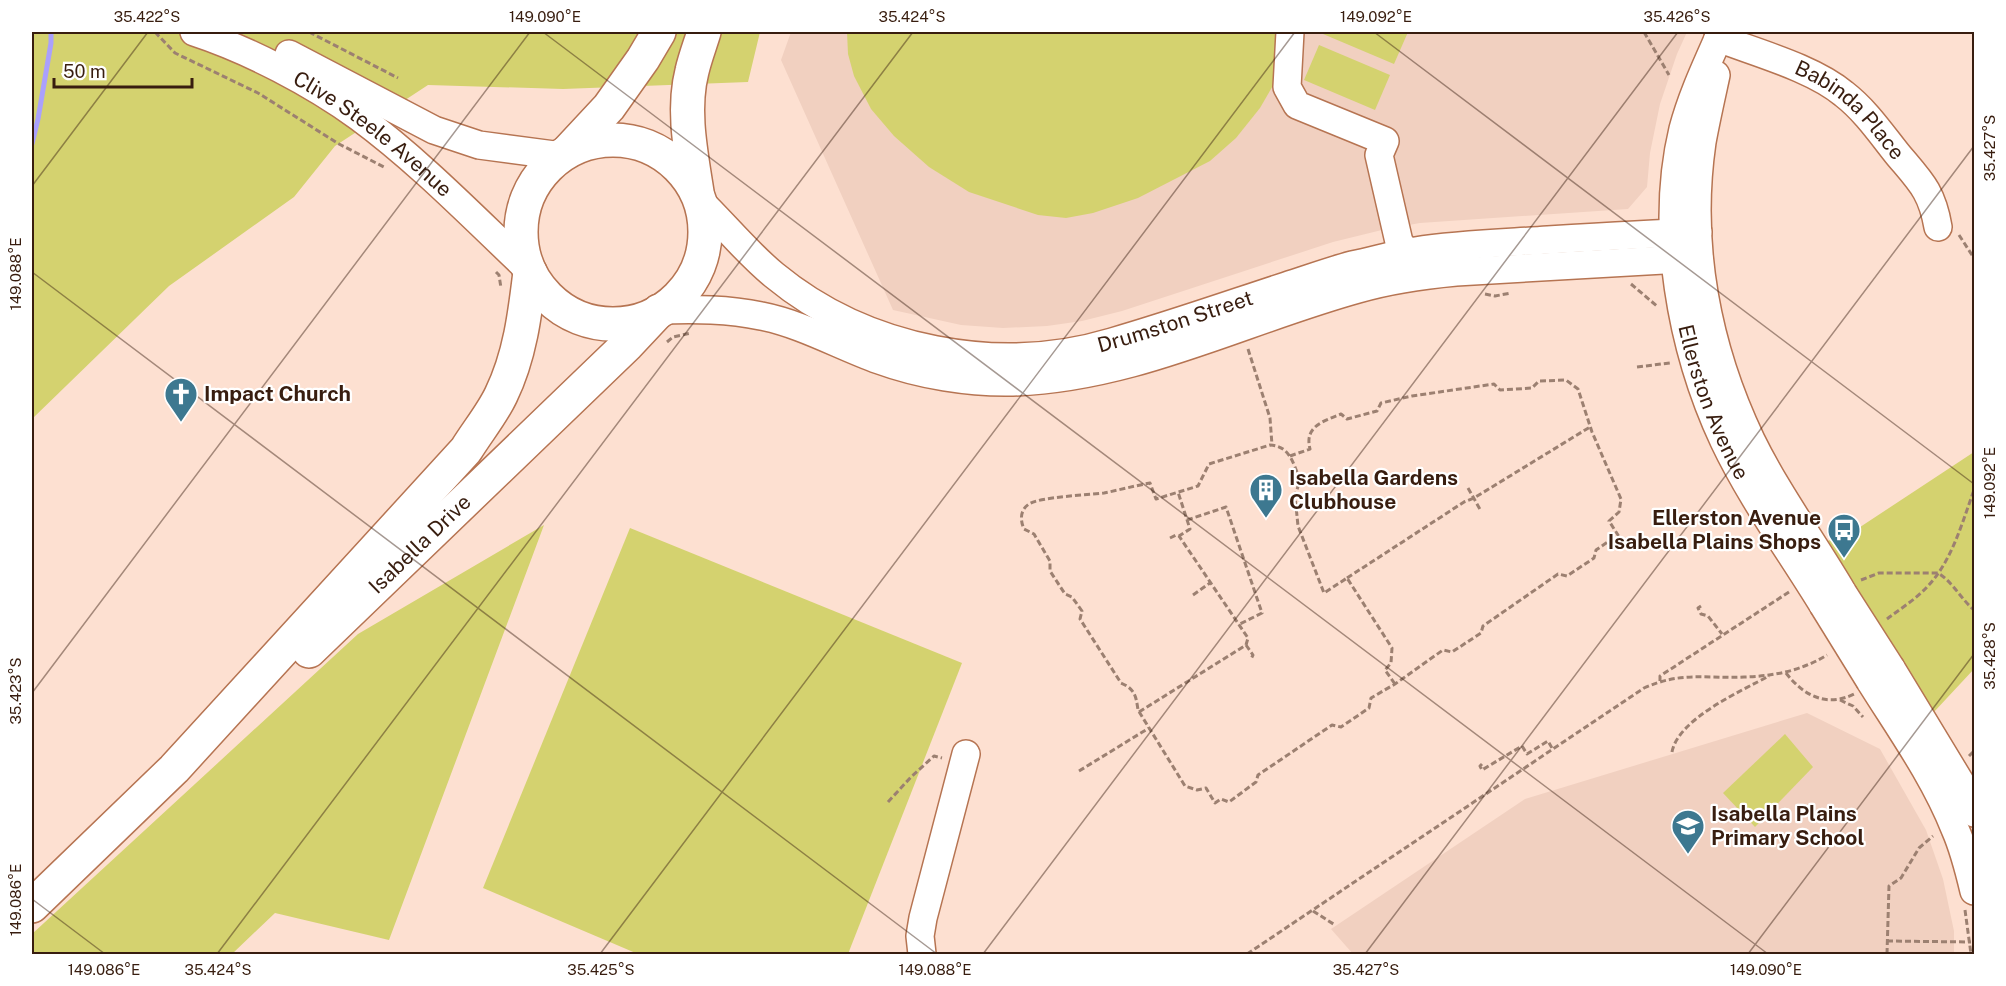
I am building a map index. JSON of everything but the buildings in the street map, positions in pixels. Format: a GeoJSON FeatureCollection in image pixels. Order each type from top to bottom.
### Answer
{"type":"FeatureCollection","features":[{"type":"Feature","properties":{"kind":"main road"},"geometry":{"type":"LineString","coordinates":[[659,32],[609,107],[541,175],[526,203],[521,234],[523,250],[530,271],[543,292],[555,303],[583,319],[598,323],[631,322],[660,310],[685,288],[700,259],[704,227],[689,141],[688,107],[691,73],[704,32]]}},
{"type":"Feature","properties":{"kind":"main road"},"geometry":{"type":"LineString","coordinates":[[563,155],[579,147],[602,141],[626,141],[641,145],[656,151],[675,165],[690,182],[698,198]]}},
{"type":"Feature","properties":{"kind":"main road","name":"Isabella Drive"},"geometry":{"type":"LineString","coordinates":[[32,906],[174,769],[466,450],[501,397],[513,368],[522,338],[530,271]]}},
{"type":"Feature","properties":{"kind":"main road","name":"Isabella Drive"},"geometry":{"type":"LineString","coordinates":[[174,769],[275,683],[628,344],[660,310]]}},
{"type":"Feature","properties":{"kind":"street"},"geometry":{"type":"LineString","coordinates":[[1290,32],[1287,87],[1297,105],[1385,141],[1380,155],[1399,242],[1424,275]]}},
{"type":"Feature","properties":{"kind":"street","name":"Clive Steele Avenue"},"geometry":{"type":"LineString","coordinates":[[207,34],[256,44],[434,130],[479,146],[563,155]]}},
{"type":"Feature","properties":{"kind":"street","name":"Babinda Place"},"geometry":{"type":"LineString","coordinates":[[1720,35],[1809,73],[1846,95],[1866,115],[1924,186],[1934,205],[1938,227]]}},
{"type":"Feature","properties":{"kind":"street","name":"Ellerston Avenue"},"geometry":{"type":"LineString","coordinates":[[1720,35],[1698,83],[1683,130],[1676,179],[1687,246],[1687,333],[1713,414],[1725,443],[1757,498],[1840,594],[1959,838],[1974,891]]}},
{"type":"Feature","properties":{"kind":"street","name":"Clive Steele Avenue"},"geometry":{"type":"LineString","coordinates":[[256,44],[298,79],[358,117],[407,156],[530,271]]}},
{"type":"Feature","properties":{"kind":"street","name":"Drumston Street"},"geometry":{"type":"LineString","coordinates":[[698,198],[745,249],[775,276],[808,299],[843,319],[881,335],[919,347],[959,354],[1010,357],[1050,354],[1110,343],[1344,268],[1406,253],[1479,243],[1687,246]]}},
{"type":"Feature","properties":{"kind":"street","name":"Drumston Street"},"geometry":{"type":"LineString","coordinates":[[660,310],[712,309],[761,316],[808,331],[904,368],[955,378],[1011,382],[1067,378],[1122,367],[1353,290],[1424,275],[1687,246]]}},
{"type":"Feature","properties":{"kind":"street","name":"Ellerston Avenue"},"geometry":{"type":"LineString","coordinates":[[1880,674],[1962,785],[1974,813]]}},
{"type":"Feature","properties":{"kind":"street"},"geometry":{"type":"LineString","coordinates":[[922,954],[920,936],[923,918],[964,758]]}},
{"type":"Feature","properties":{"kind":"path"},"geometry":{"type":"LineString","coordinates":[[155,32],[175,53],[258,93],[339,144],[388,169]]}},
{"type":"Feature","properties":{"kind":"path"},"geometry":{"type":"LineString","coordinates":[[309,32],[398,78]]}},
{"type":"Feature","properties":{"kind":"path"},"geometry":{"type":"LineString","coordinates":[[1644,32],[1669,75]]}},
{"type":"Feature","properties":{"kind":"path"},"geometry":{"type":"LineString","coordinates":[[1938,227],[1960,236],[1974,258]]}},
{"type":"Feature","properties":{"kind":"path"},"geometry":{"type":"LineString","coordinates":[[491,267],[499,275],[501,294]]}},
{"type":"Feature","properties":{"kind":"path"},"geometry":{"type":"LineString","coordinates":[[1627,284],[1631,284],[1657,305],[1659,315]]}},
{"type":"Feature","properties":{"kind":"path"},"geometry":{"type":"LineString","coordinates":[[1476,293],[1495,296],[1516,292]]}},
{"type":"Feature","properties":{"kind":"path"},"geometry":{"type":"LineString","coordinates":[[660,347],[673,337],[695,333]]}},
{"type":"Feature","properties":{"kind":"path"},"geometry":{"type":"LineString","coordinates":[[1257,344],[1247,347],[1270,418],[1272,445]]}},
{"type":"Feature","properties":{"kind":"path"},"geometry":{"type":"LineString","coordinates":[[1667,353],[1672,371]]}},
{"type":"Feature","properties":{"kind":"path"},"geometry":{"type":"LineString","coordinates":[[1637,367],[1670,363]]}},
{"type":"Feature","properties":{"kind":"path"},"geometry":{"type":"LineString","coordinates":[[1290,456],[1310,449],[1308,442],[1310,431],[1318,423],[1341,414],[1347,419],[1377,411],[1381,403],[1494,384],[1500,390],[1532,388],[1539,381],[1566,381],[1578,389],[1605,464],[1621,499],[1618,512],[1609,520],[1618,535],[1596,550],[1594,558],[1567,576],[1558,574],[1483,626],[1481,633],[1452,652],[1443,650],[1371,698],[1369,708],[1341,727],[1332,725],[1258,775],[1256,782],[1229,802],[1221,799],[1215,803],[1206,788],[1197,790],[1185,786],[1139,712],[1138,700],[1129,687],[1121,683],[1114,674],[1080,619],[1082,611],[1072,597],[1065,594],[1050,571],[1050,561],[1034,534],[1024,529],[1021,516],[1027,506],[1037,500],[1106,493],[1150,483],[1155,499],[1198,486],[1209,464],[1272,445],[1279,446],[1287,450],[1300,480],[1295,496],[1298,526],[1324,593],[1464,502],[1591,426]]}},
{"type":"Feature","properties":{"kind":"path"},"geometry":{"type":"LineString","coordinates":[[1468,488],[1481,511]]}},
{"type":"Feature","properties":{"kind":"path"},"geometry":{"type":"LineString","coordinates":[[1883,622],[1920,594],[1938,573],[1951,550],[1974,490]]}},
{"type":"Feature","properties":{"kind":"path"},"geometry":{"type":"LineString","coordinates":[[1170,538],[1179,536],[1190,529],[1178,492]]}},
{"type":"Feature","properties":{"kind":"path"},"geometry":{"type":"LineString","coordinates":[[1187,520],[1226,507],[1262,613],[1238,625]]}},
{"type":"Feature","properties":{"kind":"path"},"geometry":{"type":"LineString","coordinates":[[1139,712],[1246,645],[1248,638],[1179,536]]}},
{"type":"Feature","properties":{"kind":"path"},"geometry":{"type":"LineString","coordinates":[[1840,594],[1868,576],[1879,573],[1938,573],[1974,610]]}},
{"type":"Feature","properties":{"kind":"path"},"geometry":{"type":"LineString","coordinates":[[1347,578],[1392,648],[1391,663],[1385,670],[1395,684]]}},
{"type":"Feature","properties":{"kind":"path"},"geometry":{"type":"LineString","coordinates":[[1193,595],[1210,583]]}},
{"type":"Feature","properties":{"kind":"path"},"geometry":{"type":"LineString","coordinates":[[1660,681],[1660,676],[1722,634],[1790,594],[1783,583]]}},
{"type":"Feature","properties":{"kind":"path"},"geometry":{"type":"LineString","coordinates":[[1701,606],[1698,608],[1701,614],[1708,616],[1722,634]]}},
{"type":"Feature","properties":{"kind":"path"},"geometry":{"type":"LineString","coordinates":[[1246,645],[1253,655],[1251,659]]}},
{"type":"Feature","properties":{"kind":"path"},"geometry":{"type":"LineString","coordinates":[[1247,954],[1552,748],[1660,681],[1708,675],[1743,677],[1786,673],[1807,666],[1829,654]]}},
{"type":"Feature","properties":{"kind":"path"},"geometry":{"type":"LineString","coordinates":[[1786,673],[1804,693],[1822,699],[1840,700],[1853,706],[1863,717]]}},
{"type":"Feature","properties":{"kind":"path"},"geometry":{"type":"LineString","coordinates":[[1672,752],[1674,742],[1697,720],[1722,701],[1773,674]]}},
{"type":"Feature","properties":{"kind":"path"},"geometry":{"type":"LineString","coordinates":[[1079,771],[1149,728]]}},
{"type":"Feature","properties":{"kind":"path"},"geometry":{"type":"LineString","coordinates":[[1482,764],[1480,766],[1482,770],[1522,746],[1527,754],[1548,741],[1552,748]]}},
{"type":"Feature","properties":{"kind":"path"},"geometry":{"type":"LineString","coordinates":[[888,802],[934,756],[964,758]]}},
{"type":"Feature","properties":{"kind":"path"},"geometry":{"type":"LineString","coordinates":[[1887,954],[1889,886],[1900,878],[1919,848],[1934,835]]}},
{"type":"Feature","properties":{"kind":"path"},"geometry":{"type":"LineString","coordinates":[[1313,911],[1335,925]]}},
{"type":"Feature","properties":{"kind":"path"},"geometry":{"type":"LineString","coordinates":[[1887,941],[1971,942],[1971,954]]}},
{"type":"Feature","properties":{"kind":"shaded area"},"geometry":{"type":"Polygon","coordinates":[[[32,32],[760,32],[748,82],[563,89],[428,85],[335,146],[294,197],[169,286],[32,419],[32,32]]]}},
{"type":"Feature","properties":{"kind":"shaded area"},"geometry":{"type":"Polygon","coordinates":[[[791,32],[1687,32],[1660,104],[1650,153],[1647,187],[1628,209],[1420,223],[1386,229],[1333,242],[1122,311],[1082,321],[1047,326],[1003,328],[961,325],[893,310],[781,60],[791,32]]]}},
{"type":"Feature","properties":{"kind":"shaded area"},"geometry":{"type":"Polygon","coordinates":[[[847,32],[1280,32],[1275,82],[1260,108],[1236,138],[1210,161],[1138,198],[1093,213],[1066,218],[1038,215],[969,192],[929,167],[894,136],[871,109],[854,76],[848,54],[847,32]]]}},
{"type":"Feature","properties":{"kind":"shaded area"},"geometry":{"type":"Polygon","coordinates":[[[1324,32],[1408,32],[1394,64],[1323,34],[1324,32]]]}},
{"type":"Feature","properties":{"kind":"shaded area"},"geometry":{"type":"Polygon","coordinates":[[[1319,45],[1390,75],[1375,110],[1304,80],[1319,45]]]}},
{"type":"Feature","properties":{"kind":"shaded area"},"geometry":{"type":"Polygon","coordinates":[[[1974,452],[1974,669],[1933,713],[1827,541],[1848,535],[1974,452]]]}},
{"type":"Feature","properties":{"kind":"shaded area"},"geometry":{"type":"Polygon","coordinates":[[[544,525],[389,940],[275,913],[232,954],[32,954],[32,934],[358,634],[544,525]]]}},
{"type":"Feature","properties":{"kind":"shaded area"},"geometry":{"type":"Polygon","coordinates":[[[630,528],[962,663],[848,954],[638,954],[483,888],[630,528]]]}},
{"type":"Feature","properties":{"kind":"shaded area","name":"Isabella Plains Primary School"},"geometry":{"type":"Polygon","coordinates":[[[1807,713],[1880,749],[1926,830],[1943,879],[1954,931],[1954,954],[1353,954],[1331,929],[1525,799],[1807,713]]]}},
{"type":"Feature","properties":{"kind":"shaded area"},"geometry":{"type":"Polygon","coordinates":[[[1785,734],[1813,767],[1755,827],[1723,793],[1785,734]]]}},
{"type":"Feature","properties":{"kind":"waterway"},"geometry":{"type":"LineString","coordinates":[[32,144],[51,43],[51,32]]}},
{"type":"Feature","properties":{"kind":"place","name":"Impact Church"},"geometry":{"type":"Point","coordinates":[181,423]}},
{"type":"Feature","properties":{"kind":"place","name":"Isabella Gardens Clubhouse"},"geometry":{"type":"Point","coordinates":[1266,519]}},
{"type":"Feature","properties":{"kind":"place","name":"Ellerston Avenue Isabella Plains Shops"},"geometry":{"type":"Point","coordinates":[1844,559]}},
{"type":"Feature","properties":{"kind":"place","name":"Isabella Plains Primary School"},"geometry":{"type":"Point","coordinates":[1688,855]}}]}
